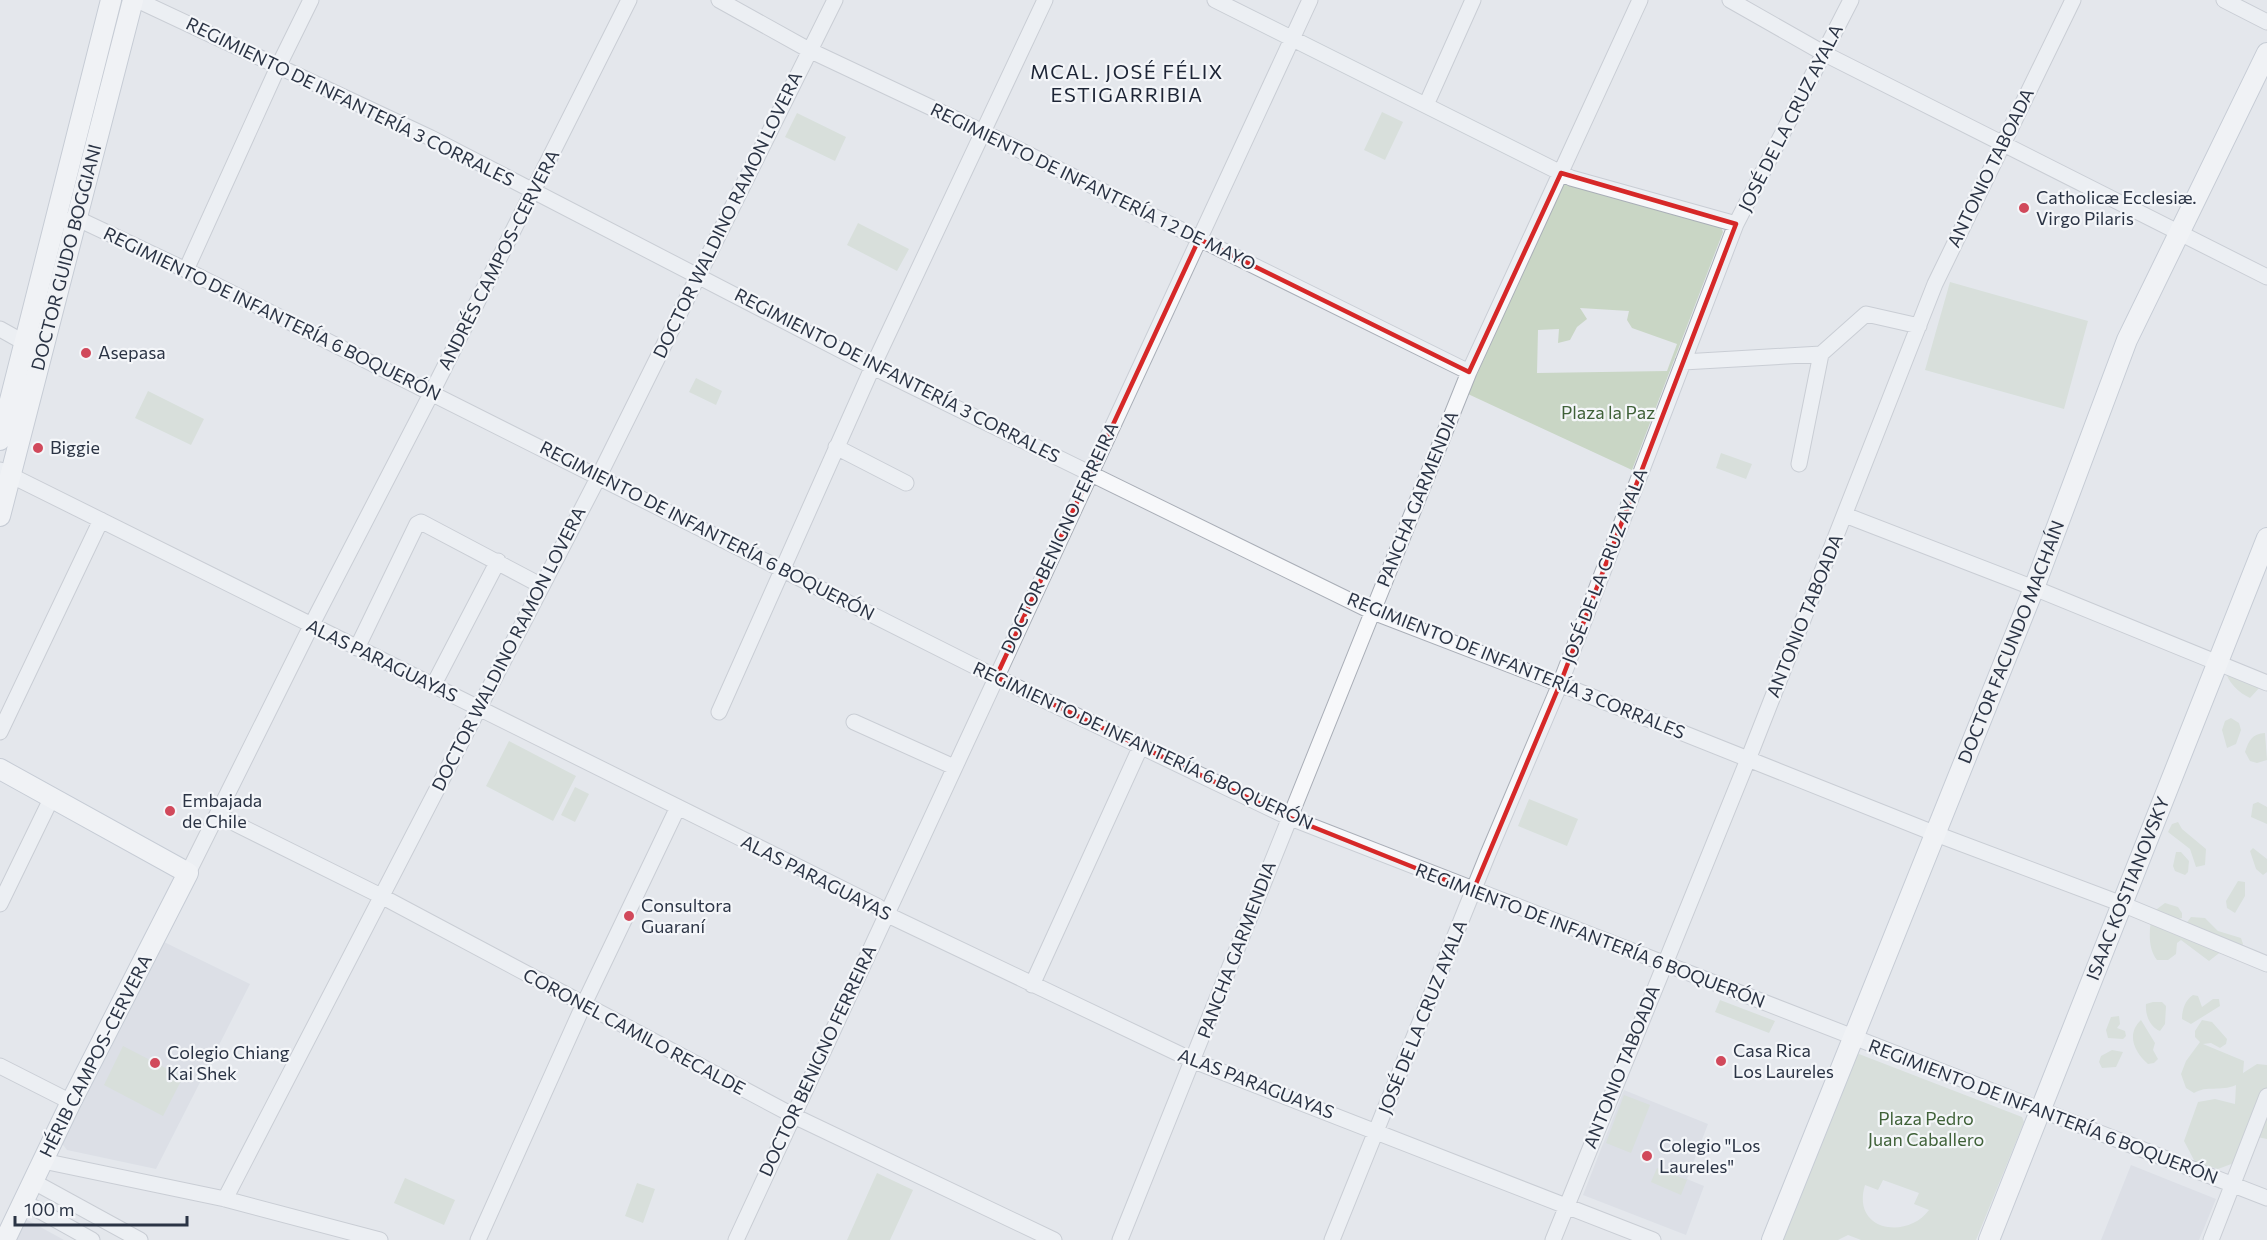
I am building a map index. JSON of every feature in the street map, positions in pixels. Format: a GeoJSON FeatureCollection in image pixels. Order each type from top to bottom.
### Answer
{"type":"FeatureCollection","features":[{"type":"Feature","properties":{"kind":"main road","name":"DOCTOR GUIDO BOGGIANI"},"geometry":{"type":"LineString","coordinates":[[0,516],[6,473],[33,347],[56,214],[111,0]]}},
{"type":"Feature","properties":{"kind":"main road","name":"DOCTOR GUIDO BOGGIANI"},"geometry":{"type":"LineString","coordinates":[[0,440],[76,218],[135,0]]}},
{"type":"Feature","properties":{"kind":"main road","name":"DOCTOR FACUNDO MACHAÍN"},"geometry":{"type":"LineString","coordinates":[[1772,1240],[1851,1038],[1936,834],[2034,588],[2127,340],[2267,53]]}},
{"type":"Feature","properties":{"kind":"main road","name":"ISAAC KOSTIANOVSKY"},"geometry":{"type":"LineString","coordinates":[[1989,1240],[2267,538]]}},
{"type":"Feature","properties":{"kind":"main road"},"geometry":{"type":"LineString","coordinates":[[0,769],[188,873]]}},
{"type":"Feature","properties":{"kind":"main road","name":"HÉRIB CAMPOS-CERVERA"},"geometry":{"type":"LineString","coordinates":[[5,1240],[71,1102],[188,873]]}},
{"type":"Feature","properties":{"kind":"street","name":"REGIMIENTO DE INFANTERÍA 3 CORRALES"},"geometry":{"type":"LineString","coordinates":[[135,0],[431,138],[873,366],[1372,612],[1560,684],[1936,834],[2122,904],[2267,964]]}},
{"type":"Feature","properties":{"kind":"street"},"geometry":{"type":"LineString","coordinates":[[186,270],[311,0]]}},
{"type":"Feature","properties":{"kind":"street","name":"ANDRÉS CAMPOS-CERVERA"},"geometry":{"type":"LineString","coordinates":[[188,873],[629,0]]}},
{"type":"Feature","properties":{"kind":"street","name":"REGIMIENTO DE INFANTERÍA 1 2 DE MAYO"},"geometry":{"type":"LineString","coordinates":[[719,0],[809,50],[983,132],[1469,372]]}},
{"type":"Feature","properties":{"kind":"street","name":"DOCTOR WALDINO RAMON LOVERA"},"geometry":{"type":"LineString","coordinates":[[225,1198],[543,586],[700,275],[835,0]]}},
{"type":"Feature","properties":{"kind":"street"},"geometry":{"type":"LineString","coordinates":[[719,712],[873,366],[1045,0]]}},
{"type":"Feature","properties":{"kind":"street"},"geometry":{"type":"LineString","coordinates":[[1215,0],[1561,173],[1736,224]]}},
{"type":"Feature","properties":{"kind":"street","name":"DOCTOR BENIGNO FERREIRA"},"geometry":{"type":"LineString","coordinates":[[736,1240],[1311,0]]}},
{"type":"Feature","properties":{"kind":"street"},"geometry":{"type":"LineString","coordinates":[[1426,105],[1473,0]]}},
{"type":"Feature","properties":{"kind":"street","name":"PANCHA GARMENDIA"},"geometry":{"type":"LineString","coordinates":[[1120,1240],[1194,1061],[1288,818],[1469,372],[1640,0]]}},
{"type":"Feature","properties":{"kind":"street"},"geometry":{"type":"LineString","coordinates":[[1730,0],[1825,54],[2267,277]]}},
{"type":"Feature","properties":{"kind":"street","name":"JOSÉ DE LA CRUZ AYALA"},"geometry":{"type":"LineString","coordinates":[[1332,1240],[1378,1131],[1473,891],[1560,684],[1736,224],[1851,0]]}},
{"type":"Feature","properties":{"kind":"street","name":"ANTONIO TABOADA"},"geometry":{"type":"LineString","coordinates":[[1553,1240],[1748,759],[1943,265],[2073,0]]}},
{"type":"Feature","properties":{"kind":"street"},"geometry":{"type":"LineString","coordinates":[[2224,0],[2267,22]]}},
{"type":"Feature","properties":{"kind":"street","name":"REGIMIENTO DE INFANTERÍA 6 BOQUERÓN"},"geometry":{"type":"LineString","coordinates":[[56,214],[69,209],[76,218],[432,392],[996,677],[1288,818],[2267,1198]]}},
{"type":"Feature","properties":{"kind":"street"},"geometry":{"type":"LineString","coordinates":[[1798,464],[1821,354],[1866,314],[1919,326]]}},
{"type":"Feature","properties":{"kind":"street"},"geometry":{"type":"LineString","coordinates":[[0,329],[33,347]]}},
{"type":"Feature","properties":{"kind":"street"},"geometry":{"type":"LineString","coordinates":[[1683,362],[1821,354]]}},
{"type":"Feature","properties":{"kind":"street"},"geometry":{"type":"LineString","coordinates":[[836,447],[906,483]]}},
{"type":"Feature","properties":{"kind":"street","name":"ALAS PARAGUAYAS"},"geometry":{"type":"LineString","coordinates":[[6,473],[887,911],[890,916],[1194,1061],[1653,1240]]}},
{"type":"Feature","properties":{"kind":"street"},"geometry":{"type":"LineString","coordinates":[[1845,515],[2034,588],[2267,683]]}},
{"type":"Feature","properties":{"kind":"street"},"geometry":{"type":"LineString","coordinates":[[0,732],[101,520]]}},
{"type":"Feature","properties":{"kind":"street"},"geometry":{"type":"LineString","coordinates":[[357,648],[417,524],[425,523],[543,586]]}},
{"type":"Feature","properties":{"kind":"street"},"geometry":{"type":"LineString","coordinates":[[433,686],[498,561]]}},
{"type":"Feature","properties":{"kind":"street"},"geometry":{"type":"LineString","coordinates":[[854,722],[954,767]]}},
{"type":"Feature","properties":{"kind":"street"},"geometry":{"type":"LineString","coordinates":[[1032,985],[1140,748]]}},
{"type":"Feature","properties":{"kind":"street"},"geometry":{"type":"LineString","coordinates":[[0,904],[52,797]]}},
{"type":"Feature","properties":{"kind":"street"},"geometry":{"type":"LineString","coordinates":[[478,1240],[583,1006],[678,807]]}},
{"type":"Feature","properties":{"kind":"street","name":"CORONEL CAMILO RECALDE"},"geometry":{"type":"LineString","coordinates":[[218,815],[381,896],[583,1006],[792,1115],[1054,1240]]}},
{"type":"Feature","properties":{"kind":"street"},"geometry":{"type":"LineString","coordinates":[[0,1066],[71,1102]]}},
{"type":"Feature","properties":{"kind":"street"},"geometry":{"type":"LineString","coordinates":[[2211,1240],[2267,1095]]}},
{"type":"Feature","properties":{"kind":"street"},"geometry":{"type":"LineString","coordinates":[[43,1161],[225,1198],[380,1240]]}},
{"type":"Feature","properties":{"kind":"street"},"geometry":{"type":"LineString","coordinates":[[34,1182],[140,1240]]}},
{"type":"Feature","properties":{"kind":"street"},"geometry":{"type":"LineString","coordinates":[[24,1202],[92,1240]]}},
{"type":"Feature","properties":{"kind":"highlighted area"},"geometry":{"type":"Polygon","coordinates":[[[1561,173],[1736,224],[1560,684],[1473,891],[1288,817],[996,677],[1199,239],[1469,372],[1561,173]]]}},
{"type":"Feature","properties":{"kind":"shaded area","name":"Colegio Chiang Kai Shek"},"geometry":{"type":"Polygon","coordinates":[[[162,941],[250,984],[156,1169],[67,1150],[60,1141],[162,941]]]}},
{"type":"Feature","properties":{"kind":"shaded area","name":"Colegio \"Los Laureles\""},"geometry":{"type":"Polygon","coordinates":[[[1624,1090],[1708,1124],[1687,1179],[1704,1186],[1686,1235],[1583,1195],[1624,1090]]]}},
{"type":"Feature","properties":{"kind":"shaded area"},"geometry":{"type":"Polygon","coordinates":[[[2131,1165],[2216,1199],[2199,1240],[2101,1240],[2131,1165]]]}},
{"type":"Feature","properties":{"kind":"shaded area"},"geometry":{"type":"Polygon","coordinates":[[[24,1218],[64,1240],[13,1240],[24,1218]]]}},
{"type":"Feature","properties":{"kind":"green space"},"geometry":{"type":"Polygon","coordinates":[[[1382,112],[1403,122],[1385,160],[1364,150],[1382,112]]]}},
{"type":"Feature","properties":{"kind":"green space"},"geometry":{"type":"Polygon","coordinates":[[[797,113],[846,137],[835,161],[785,137],[797,113]]]}},
{"type":"Feature","properties":{"kind":"green space","name":"Plaza la Paz"},"geometry":{"type":"Polygon","coordinates":[[[1567,184],[1721,227],[1723,232],[1632,470],[1468,394],[1563,185],[1567,184]],[[1580,308],[1587,319],[1577,327],[1570,340],[1558,343],[1559,329],[1538,330],[1537,373],[1667,371],[1677,344],[1632,328],[1627,320],[1629,311],[1580,308]]]}},
{"type":"Feature","properties":{"kind":"green space"},"geometry":{"type":"Polygon","coordinates":[[[858,223],[909,249],[897,271],[847,245],[858,223]]]}},
{"type":"Feature","properties":{"kind":"green space"},"geometry":{"type":"Polygon","coordinates":[[[1950,282],[2088,321],[2064,409],[1925,370],[1950,282]]]}},
{"type":"Feature","properties":{"kind":"green space"},"geometry":{"type":"Polygon","coordinates":[[[696,378],[722,391],[716,405],[689,392],[696,378]]]}},
{"type":"Feature","properties":{"kind":"green space"},"geometry":{"type":"Polygon","coordinates":[[[148,391],[204,419],[191,445],[135,418],[148,391]]]}},
{"type":"Feature","properties":{"kind":"green space"},"geometry":{"type":"Polygon","coordinates":[[[1721,453],[1752,464],[1746,479],[1716,468],[1721,453]]]}},
{"type":"Feature","properties":{"kind":"green space"},"geometry":{"type":"Polygon","coordinates":[[[2225,669],[2260,687],[2250,698],[2234,686],[2225,669]]]}},
{"type":"Feature","properties":{"kind":"green space"},"geometry":{"type":"Polygon","coordinates":[[[2231,718],[2239,723],[2241,730],[2236,744],[2227,748],[2222,730],[2225,721],[2231,718]]]}},
{"type":"Feature","properties":{"kind":"green space"},"geometry":{"type":"Polygon","coordinates":[[[2265,733],[2267,760],[2257,763],[2250,761],[2245,752],[2250,741],[2254,736],[2265,733]]]}},
{"type":"Feature","properties":{"kind":"green space"},"geometry":{"type":"Polygon","coordinates":[[[509,741],[576,776],[553,821],[486,786],[509,741]]]}},
{"type":"Feature","properties":{"kind":"green space"},"geometry":{"type":"Polygon","coordinates":[[[575,787],[589,794],[575,822],[561,815],[575,787]]]}},
{"type":"Feature","properties":{"kind":"green space"},"geometry":{"type":"Polygon","coordinates":[[[1529,799],[1578,819],[1567,846],[1518,826],[1529,799]]]}},
{"type":"Feature","properties":{"kind":"green space"},"geometry":{"type":"Polygon","coordinates":[[[2258,802],[2267,807],[2267,824],[2251,817],[2253,804],[2258,802]]]}},
{"type":"Feature","properties":{"kind":"green space"},"geometry":{"type":"Polygon","coordinates":[[[2178,822],[2182,829],[2206,849],[2205,865],[2196,867],[2190,849],[2168,832],[2172,824],[2178,822]]]}},
{"type":"Feature","properties":{"kind":"green space"},"geometry":{"type":"Polygon","coordinates":[[[2253,848],[2267,859],[2267,872],[2263,875],[2256,869],[2250,851],[2253,848]]]}},
{"type":"Feature","properties":{"kind":"green space"},"geometry":{"type":"Polygon","coordinates":[[[2176,852],[2181,852],[2189,861],[2188,872],[2185,875],[2175,871],[2173,866],[2176,852]]]}},
{"type":"Feature","properties":{"kind":"green space"},"geometry":{"type":"Polygon","coordinates":[[[2238,881],[2245,882],[2245,896],[2235,913],[2227,908],[2226,901],[2238,881]]]}},
{"type":"Feature","properties":{"kind":"green space"},"geometry":{"type":"Polygon","coordinates":[[[2165,903],[2178,907],[2182,913],[2182,918],[2169,922],[2182,929],[2191,917],[2205,918],[2218,931],[2241,938],[2243,944],[2238,951],[2227,947],[2209,961],[2181,940],[2177,943],[2176,954],[2168,960],[2157,960],[2150,943],[2151,924],[2153,912],[2165,903]]]}},
{"type":"Feature","properties":{"kind":"green space"},"geometry":{"type":"Polygon","coordinates":[[[2193,995],[2198,996],[2202,1007],[2213,999],[2219,999],[2220,1006],[2191,1024],[2182,1019],[2182,1016],[2186,1002],[2193,995]]]}},
{"type":"Feature","properties":{"kind":"green space"},"geometry":{"type":"Polygon","coordinates":[[[1720,1000],[1775,1021],[1769,1033],[1715,1012],[1720,1000]]]}},
{"type":"Feature","properties":{"kind":"green space"},"geometry":{"type":"Polygon","coordinates":[[[2162,1002],[2166,1006],[2165,1024],[2160,1031],[2151,1024],[2146,1012],[2146,1004],[2162,1002]]]}},
{"type":"Feature","properties":{"kind":"green space"},"geometry":{"type":"Polygon","coordinates":[[[2119,1016],[2120,1024],[2117,1028],[2125,1031],[2126,1036],[2123,1039],[2108,1038],[2106,1030],[2111,1017],[2119,1016]]]}},
{"type":"Feature","properties":{"kind":"green space"},"geometry":{"type":"Polygon","coordinates":[[[2141,1020],[2155,1043],[2153,1050],[2158,1059],[2154,1063],[2148,1064],[2143,1059],[2134,1043],[2134,1031],[2141,1020]]]}},
{"type":"Feature","properties":{"kind":"green space"},"geometry":{"type":"Polygon","coordinates":[[[2202,1020],[2212,1022],[2227,1039],[2226,1044],[2220,1048],[2211,1043],[2203,1044],[2244,1061],[2243,1073],[2257,1064],[2267,1065],[2267,1139],[2247,1135],[2234,1163],[2218,1169],[2195,1162],[2184,1141],[2198,1102],[2215,1099],[2235,1104],[2236,1085],[2204,1089],[2194,1093],[2186,1088],[2181,1074],[2186,1061],[2200,1042],[2195,1037],[2195,1031],[2202,1020]]]}},
{"type":"Feature","properties":{"kind":"green space"},"geometry":{"type":"Polygon","coordinates":[[[123,1046],[183,1077],[163,1116],[104,1085],[123,1046]]]}},
{"type":"Feature","properties":{"kind":"green space"},"geometry":{"type":"Polygon","coordinates":[[[2112,1050],[2123,1052],[2116,1067],[2102,1068],[2099,1062],[2101,1056],[2112,1050]]]}},
{"type":"Feature","properties":{"kind":"green space","name":"Plaza Pedro Juan Caballero"},"geometry":{"type":"Polygon","coordinates":[[[1859,1054],[2022,1117],[2024,1122],[1976,1240],[1861,1240],[1848,1235],[1838,1240],[1782,1240],[1853,1057],[1859,1054]],[[1883,1180],[1878,1190],[1865,1185],[1863,1201],[1866,1213],[1873,1221],[1884,1226],[1908,1225],[1929,1210],[1914,1204],[1919,1193],[1883,1180]]]}},
{"type":"Feature","properties":{"kind":"green space"},"geometry":{"type":"Polygon","coordinates":[[[1624,1095],[1650,1105],[1631,1153],[1606,1143],[1624,1095]]]}},
{"type":"Feature","properties":{"kind":"green space"},"geometry":{"type":"Polygon","coordinates":[[[1657,1168],[1687,1180],[1681,1195],[1651,1182],[1657,1168]]]}},
{"type":"Feature","properties":{"kind":"green space"},"geometry":{"type":"Polygon","coordinates":[[[877,1173],[913,1190],[890,1240],[847,1240],[877,1173]]]}},
{"type":"Feature","properties":{"kind":"green space"},"geometry":{"type":"Polygon","coordinates":[[[405,1178],[455,1200],[444,1225],[394,1203],[405,1178]]]}},
{"type":"Feature","properties":{"kind":"green space"},"geometry":{"type":"Polygon","coordinates":[[[637,1183],[655,1189],[643,1223],[625,1216],[637,1183]]]}},
{"type":"Feature","properties":{"kind":"place","name":"Catholicæ Ecclesiæ. Virgo Pilaris"},"geometry":{"type":"Point","coordinates":[2024,208]}},
{"type":"Feature","properties":{"kind":"place","name":"Asepasa"},"geometry":{"type":"Point","coordinates":[86,353]}},
{"type":"Feature","properties":{"kind":"place","name":"Biggie"},"geometry":{"type":"Point","coordinates":[38,448]}},
{"type":"Feature","properties":{"kind":"place","name":"Embajada de Chile"},"geometry":{"type":"Point","coordinates":[170,811]}},
{"type":"Feature","properties":{"kind":"place","name":"Consultora Guaraní"},"geometry":{"type":"Point","coordinates":[629,916]}},
{"type":"Feature","properties":{"kind":"place","name":"Casa Rica Los Laureles"},"geometry":{"type":"Point","coordinates":[1721,1061]}},
{"type":"Feature","properties":{"kind":"place","name":"Colegio Chiang Kai Shek"},"geometry":{"type":"Point","coordinates":[155,1063]}},
{"type":"Feature","properties":{"kind":"place","name":"Colegio \"Los Laureles\""},"geometry":{"type":"Point","coordinates":[1647,1156]}},
{"type":"Feature","properties":{"kind":"district","name":"MCAL. JOSÉ FÉLIX ESTIGARRIBIA"},"geometry":{"type":"Point","coordinates":[1127,84]}}]}
